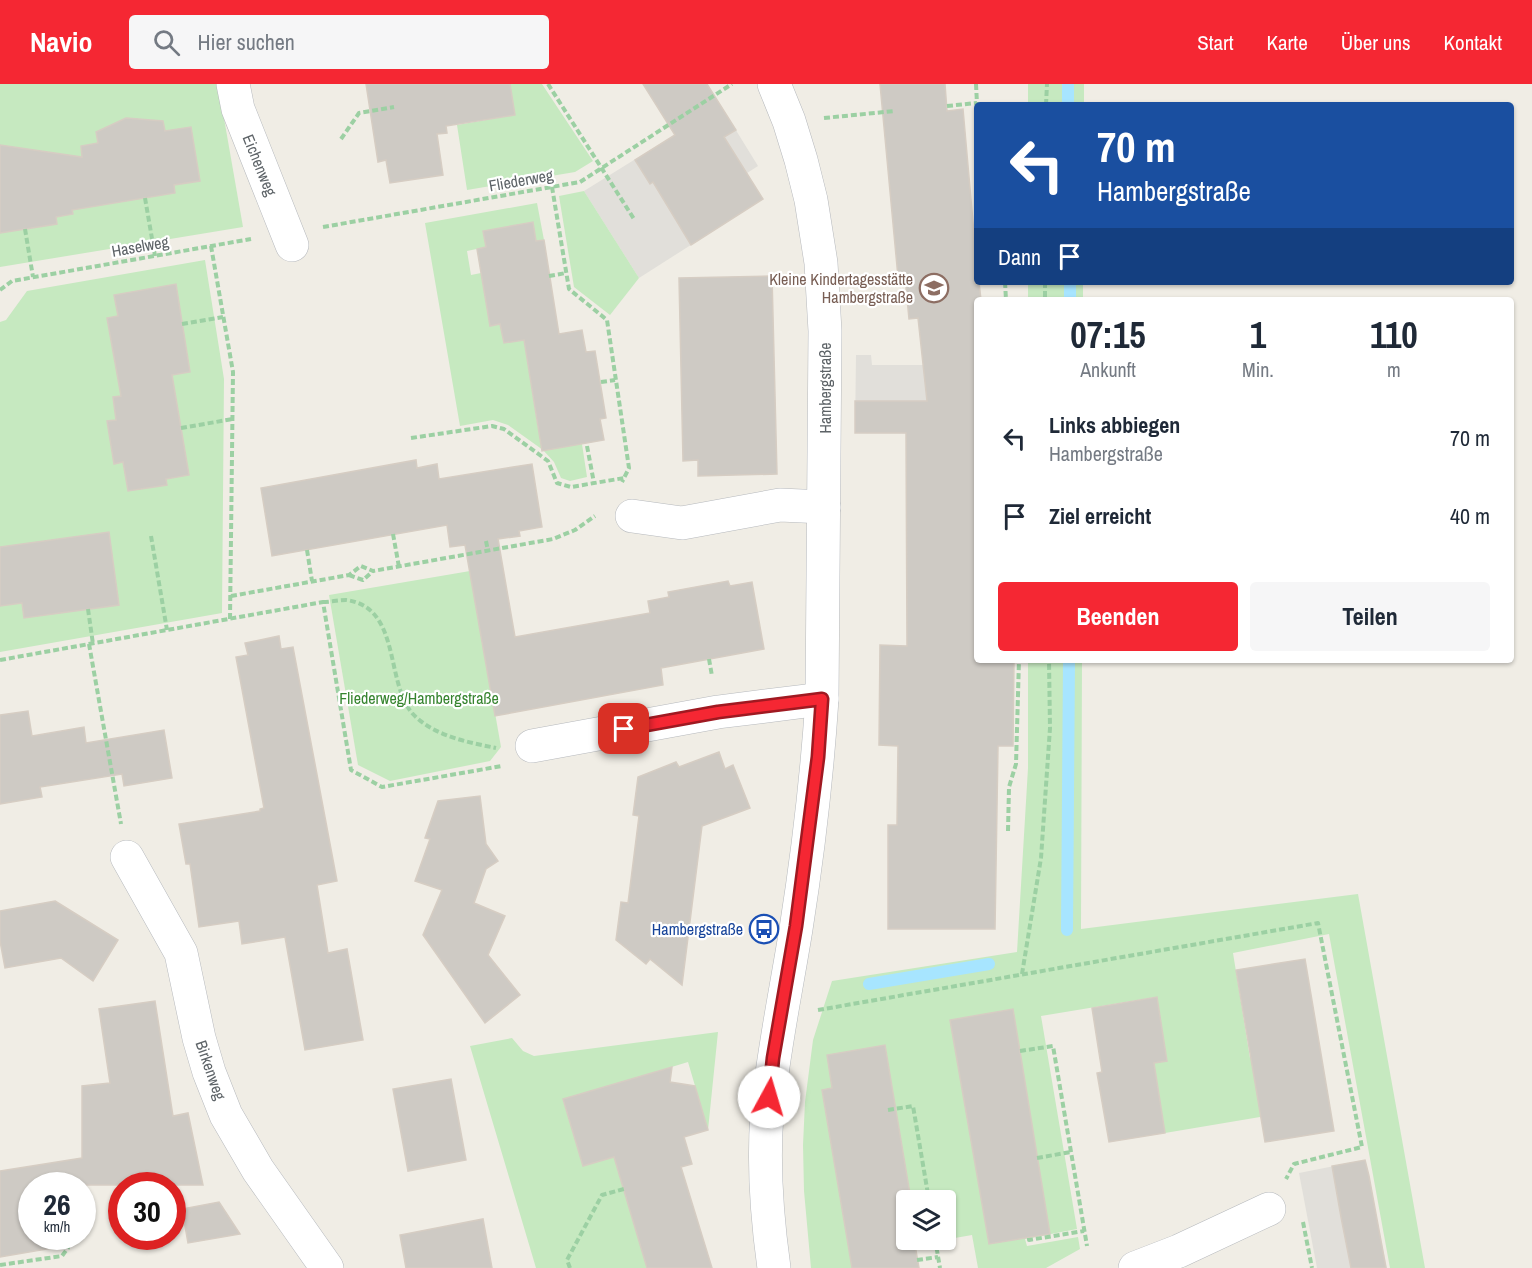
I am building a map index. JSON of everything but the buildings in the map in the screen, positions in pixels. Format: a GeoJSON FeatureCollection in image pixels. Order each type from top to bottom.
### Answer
{"type":"FeatureCollection","features":[{"type":"Feature","properties":{"kind":"street","name":"Eichenweg"},"geometry":{"type":"LineString","coordinates":[[233,84],[238,109],[290,239]]}},
{"type":"Feature","properties":{"kind":"street","name":"Hambergstraße"},"geometry":{"type":"LineString","coordinates":[[774,84],[789,121],[811,200],[821,263],[825,331],[822,699],[818,757],[796,926],[773,1058],[767,1116],[766,1178],[774,1268]]}},
{"type":"Feature","properties":{"kind":"street"},"geometry":{"type":"LineString","coordinates":[[632,516],[682,523],[780,505],[824,507]]}},
{"type":"Feature","properties":{"kind":"street"},"geometry":{"type":"LineString","coordinates":[[532,746],[718,712],[822,699]]}},
{"type":"Feature","properties":{"kind":"street","name":"Birkenweg"},"geometry":{"type":"LineString","coordinates":[[127,857],[181,953],[199,1038],[209,1072],[226,1115],[258,1170],[327,1268]]}},
{"type":"Feature","properties":{"kind":"street"},"geometry":{"type":"LineString","coordinates":[[1135,1268],[1179,1251],[1269,1209]]}},
{"type":"Feature","properties":{"kind":"path"},"geometry":{"type":"LineString","coordinates":[[548,84],[634,219]]}},
{"type":"Feature","properties":{"kind":"path","name":"Fliederweg"},"geometry":{"type":"LineString","coordinates":[[290,239],[580,182],[732,84]]}},
{"type":"Feature","properties":{"kind":"path"},"geometry":{"type":"LineString","coordinates":[[975,84],[977,102]]}},
{"type":"Feature","properties":{"kind":"path"},"geometry":{"type":"LineString","coordinates":[[1046,102],[1047,84]]}},
{"type":"Feature","properties":{"kind":"path"},"geometry":{"type":"LineString","coordinates":[[947,106],[974,104]]}},
{"type":"Feature","properties":{"kind":"path"},"geometry":{"type":"LineString","coordinates":[[341,139],[359,113],[394,108]]}},
{"type":"Feature","properties":{"kind":"path"},"geometry":{"type":"LineString","coordinates":[[838,117],[895,111]]}},
{"type":"Feature","properties":{"kind":"path"},"geometry":{"type":"LineString","coordinates":[[552,187],[569,289],[607,320],[629,468],[620,486]]}},
{"type":"Feature","properties":{"kind":"path"},"geometry":{"type":"LineString","coordinates":[[145,198],[155,256]]}},
{"type":"Feature","properties":{"kind":"path"},"geometry":{"type":"LineString","coordinates":[[25,229],[33,277]]}},
{"type":"Feature","properties":{"kind":"path","name":"Haselweg"},"geometry":{"type":"LineString","coordinates":[[0,290],[12,280],[211,246],[290,239]]}},
{"type":"Feature","properties":{"kind":"path"},"geometry":{"type":"LineString","coordinates":[[211,246],[233,372],[230,619]]}},
{"type":"Feature","properties":{"kind":"path"},"geometry":{"type":"LineString","coordinates":[[549,276],[566,273]]}},
{"type":"Feature","properties":{"kind":"path"},"geometry":{"type":"LineString","coordinates":[[182,324],[223,317]]}},
{"type":"Feature","properties":{"kind":"path"},"geometry":{"type":"LineString","coordinates":[[601,382],[615,380]]}},
{"type":"Feature","properties":{"kind":"path"},"geometry":{"type":"LineString","coordinates":[[181,428],[233,419]]}},
{"type":"Feature","properties":{"kind":"path"},"geometry":{"type":"LineString","coordinates":[[411,438],[492,426],[504,429],[548,460],[556,483],[571,487],[624,477]]}},
{"type":"Feature","properties":{"kind":"path"},"geometry":{"type":"LineString","coordinates":[[587,446],[594,483]]}},
{"type":"Feature","properties":{"kind":"path"},"geometry":{"type":"LineString","coordinates":[[624,477],[632,516]]}},
{"type":"Feature","properties":{"kind":"path"},"geometry":{"type":"LineString","coordinates":[[350,575],[361,566],[373,571],[554,539],[575,530],[599,512]]}},
{"type":"Feature","properties":{"kind":"path"},"geometry":{"type":"LineString","coordinates":[[393,534],[399,567]]}},
{"type":"Feature","properties":{"kind":"path"},"geometry":{"type":"LineString","coordinates":[[151,537],[167,630]]}},
{"type":"Feature","properties":{"kind":"path"},"geometry":{"type":"LineString","coordinates":[[486,541],[488,551]]}},
{"type":"Feature","properties":{"kind":"path"},"geometry":{"type":"LineString","coordinates":[[308,550],[312,581]]}},
{"type":"Feature","properties":{"kind":"path"},"geometry":{"type":"LineString","coordinates":[[231,596],[350,575],[363,580],[373,571]]}},
{"type":"Feature","properties":{"kind":"path"},"geometry":{"type":"LineString","coordinates":[[0,660],[323,602],[346,600],[364,607],[378,619],[386,634],[403,698],[413,713],[435,730],[461,741],[500,749],[532,746]]}},
{"type":"Feature","properties":{"kind":"path"},"geometry":{"type":"LineString","coordinates":[[323,602],[351,770],[382,787],[504,765],[532,746]]}},
{"type":"Feature","properties":{"kind":"path"},"geometry":{"type":"LineString","coordinates":[[88,609],[91,644],[127,857]]}},
{"type":"Feature","properties":{"kind":"path"},"geometry":{"type":"LineString","coordinates":[[1008,831],[1009,787],[1016,764],[1018,663]]}},
{"type":"Feature","properties":{"kind":"path"},"geometry":{"type":"LineString","coordinates":[[1022,974],[1041,858],[1050,728],[1049,663]]}},
{"type":"Feature","properties":{"kind":"path"},"geometry":{"type":"LineString","coordinates":[[782,1016],[1318,923],[1362,1147],[1294,1164]]}},
{"type":"Feature","properties":{"kind":"path"},"geometry":{"type":"LineString","coordinates":[[1020,1051],[1053,1046],[1087,1246]]}},
{"type":"Feature","properties":{"kind":"path"},"geometry":{"type":"LineString","coordinates":[[888,1110],[913,1106],[927,1190]]}},
{"type":"Feature","properties":{"kind":"path"},"geometry":{"type":"LineString","coordinates":[[1037,1158],[1071,1152]]}},
{"type":"Feature","properties":{"kind":"path"},"geometry":{"type":"LineString","coordinates":[[570,1268],[567,1260],[602,1195],[624,1189]]}},
{"type":"Feature","properties":{"kind":"path"},"geometry":{"type":"LineString","coordinates":[[1302,1218],[1312,1268]]}},
{"type":"Feature","properties":{"kind":"path"},"geometry":{"type":"LineString","coordinates":[[1029,1238],[1029,1240],[1084,1231]]}},
{"type":"Feature","properties":{"kind":"path"},"geometry":{"type":"LineString","coordinates":[[0,1265],[62,1256],[66,1250]]}},
{"type":"Feature","properties":{"kind":"path"},"geometry":{"type":"LineString","coordinates":[[937,1250],[940,1268]]}},
{"type":"Feature","properties":{"kind":"path"},"geometry":{"type":"LineString","coordinates":[[917,1260],[938,1257]]}},
{"type":"Feature","properties":{"kind":"shaded area"},"geometry":{"type":"Polygon","coordinates":[[[721,106],[758,166],[747,173],[763,199],[639,278],[584,191],[721,106]]]}},
{"type":"Feature","properties":{"kind":"shaded area"},"geometry":{"type":"Polygon","coordinates":[[[856,355],[871,355],[872,365],[923,365],[974,360],[974,434],[855,433],[856,355]]]}},
{"type":"Feature","properties":{"kind":"shaded area"},"geometry":{"type":"Polygon","coordinates":[[[1365,1160],[1387,1268],[1317,1268],[1299,1173],[1365,1160]]]}},
{"type":"Feature","properties":{"kind":"green space"},"geometry":{"type":"Polygon","coordinates":[[[0,84],[218,84],[243,227],[0,267],[0,84]]]}},
{"type":"Feature","properties":{"kind":"green space"},"geometry":{"type":"Polygon","coordinates":[[[510,84],[542,84],[593,161],[575,172],[467,190],[457,125],[514,115],[510,84]]]}},
{"type":"Feature","properties":{"kind":"green space"},"geometry":{"type":"Polygon","coordinates":[[[1028,84],[1084,84],[1084,102],[1028,102],[1028,84]]]}},
{"type":"Feature","properties":{"kind":"green space"},"geometry":{"type":"Polygon","coordinates":[[[584,191],[639,278],[610,315],[574,287],[559,196],[584,191]]]}},
{"type":"Feature","properties":{"kind":"green space"},"geometry":{"type":"Polygon","coordinates":[[[537,203],[544,240],[536,241],[533,222],[483,231],[486,247],[467,251],[471,275],[481,273],[491,326],[500,324],[504,343],[524,340],[538,428],[564,424],[568,446],[582,444],[587,477],[570,481],[561,478],[554,462],[543,450],[508,425],[493,420],[460,426],[425,223],[537,203]]]}},
{"type":"Feature","properties":{"kind":"green space"},"geometry":{"type":"Polygon","coordinates":[[[205,260],[224,379],[222,613],[0,652],[0,322],[6,320],[27,291],[205,260]]]}},
{"type":"Feature","properties":{"kind":"green space"},"geometry":{"type":"Polygon","coordinates":[[[1028,285],[1083,285],[1083,297],[1028,297],[1028,285]]]}},
{"type":"Feature","properties":{"kind":"green space","name":"Fliederweg/Hambergstraße"},"geometry":{"type":"Polygon","coordinates":[[[470,571],[501,747],[490,761],[390,781],[358,765],[329,595],[470,571]]]}},
{"type":"Feature","properties":{"kind":"green space"},"geometry":{"type":"Polygon","coordinates":[[[1028,663],[1082,663],[1081,929],[1358,894],[1425,1268],[1390,1268],[1329,934],[1233,953],[1250,1058],[1259,1057],[1260,1117],[1165,1133],[1154,1063],[1167,1061],[1156,997],[1041,1016],[1077,1229],[1025,1239],[1027,1246],[1078,1237],[1080,1249],[1046,1268],[978,1268],[972,1235],[956,1238],[956,1190],[896,1190],[896,1250],[916,1250],[919,1268],[811,1268],[804,1191],[805,1102],[813,1040],[832,981],[1017,952],[1028,768],[1028,663]]]}},
{"type":"Feature","properties":{"kind":"green space"},"geometry":{"type":"Polygon","coordinates":[[[718,1032],[708,1130],[688,1062],[563,1100],[583,1166],[614,1157],[647,1268],[536,1268],[470,1046],[512,1038],[523,1051],[534,1056],[718,1032]]]}},
{"type":"Feature","properties":{"kind":"waterway"},"geometry":{"type":"LineString","coordinates":[[1068,84],[1068,102]]}},
{"type":"Feature","properties":{"kind":"waterway"},"geometry":{"type":"LineString","coordinates":[[1070,285],[1070,297]]}},
{"type":"Feature","properties":{"kind":"waterway"},"geometry":{"type":"LineString","coordinates":[[1067,930],[1069,663]]}},
{"type":"Feature","properties":{"kind":"waterway"},"geometry":{"type":"LineString","coordinates":[[869,984],[989,964]]}},
{"type":"Feature","properties":{"kind":"place","name":"Kleine Kindertagesstätte Hambergstraße"},"geometry":{"type":"Point","coordinates":[934,288]}},
{"type":"Feature","properties":{"kind":"place","name":"Hambergstraße"},"geometry":{"type":"Point","coordinates":[764,929]}},
{"type":"Feature","properties":{"kind":"route"},"geometry":{"type":"LineString","coordinates":[[624,729],[718,712],[822,699],[818,757],[796,926],[773,1058],[769,1097]]}}]}
